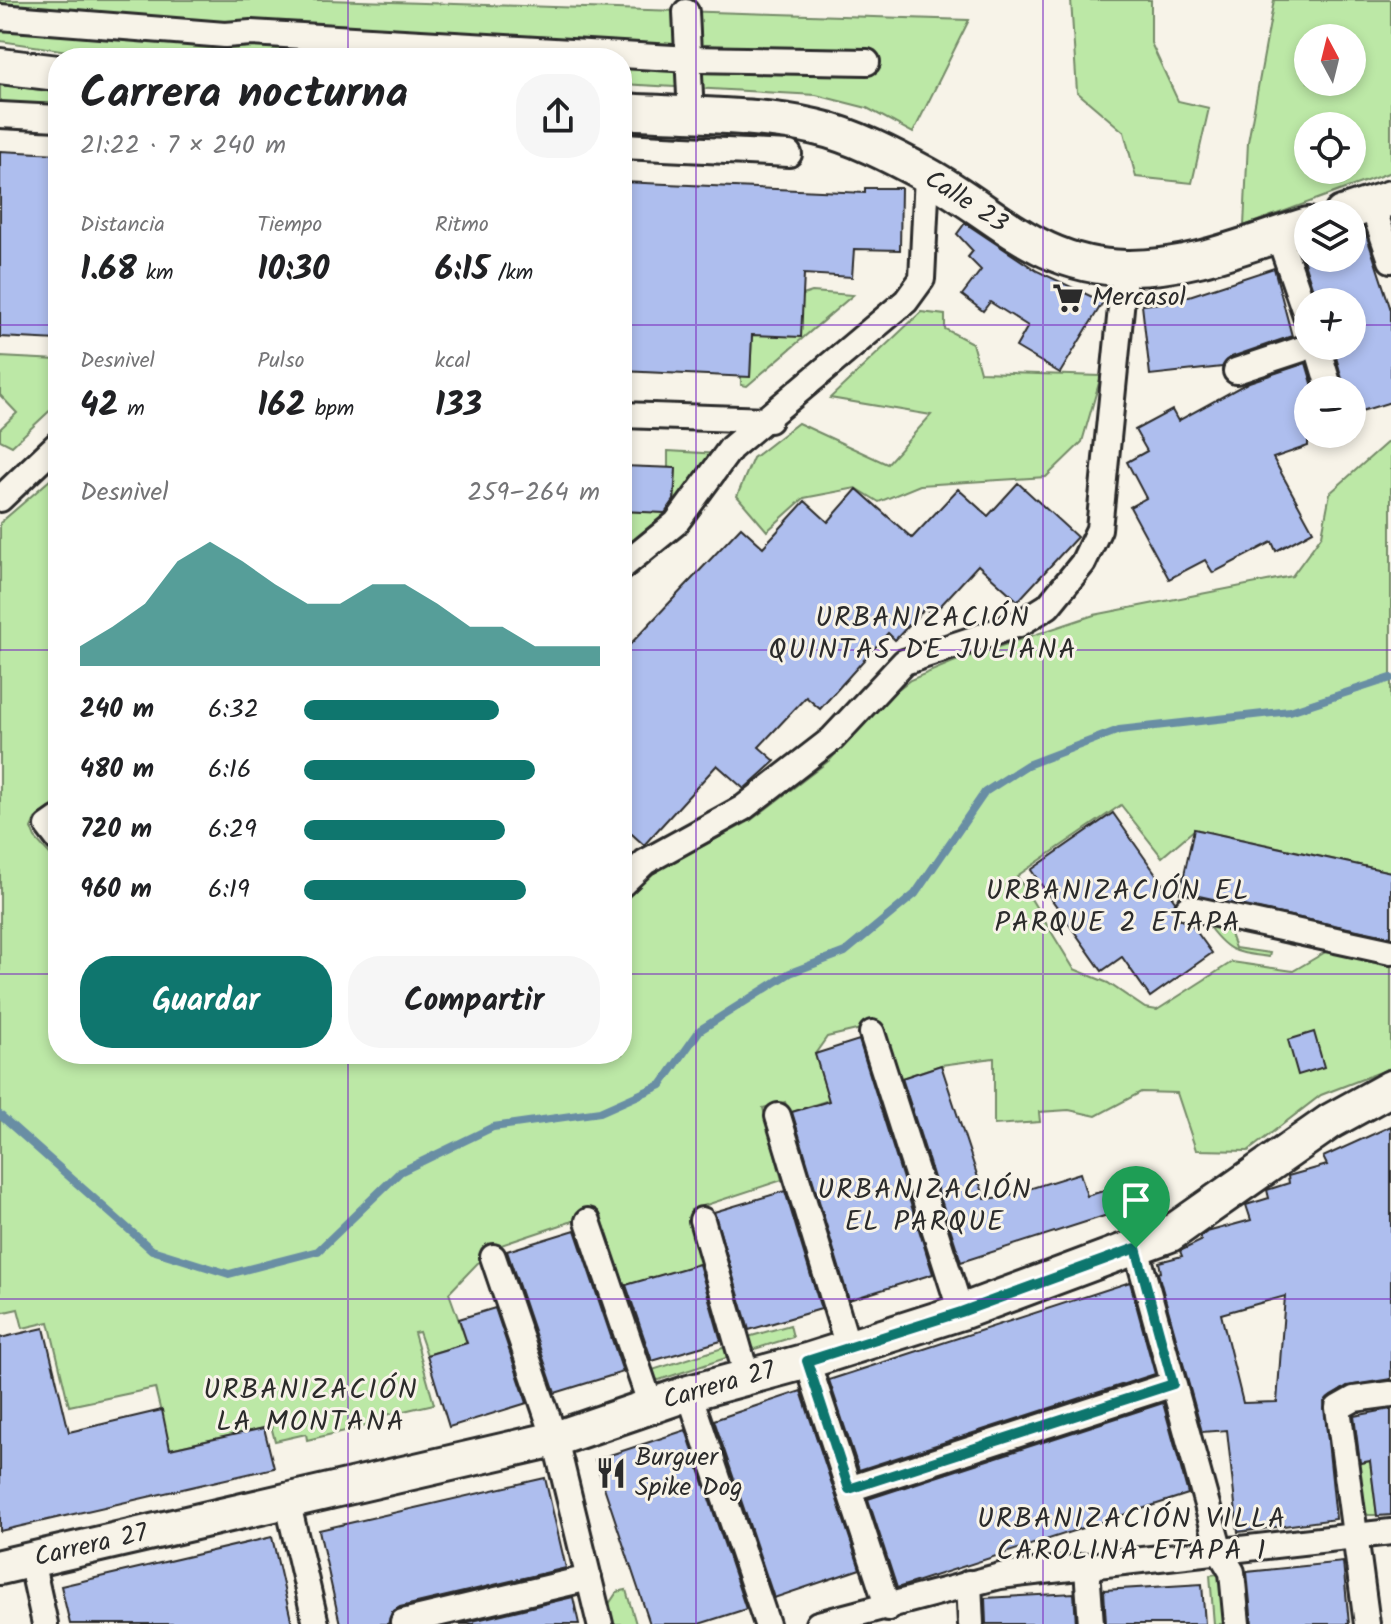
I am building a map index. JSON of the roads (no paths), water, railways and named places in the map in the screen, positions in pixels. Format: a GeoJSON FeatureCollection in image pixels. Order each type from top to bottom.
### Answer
{"type":"FeatureCollection","features":[{"type":"Feature","properties":{"kind":"street"},"geometry":{"type":"LineString","coordinates":[[686,12],[691,116]]}},
{"type":"Feature","properties":{"kind":"street"},"geometry":{"type":"LineString","coordinates":[[0,17],[225,35],[266,34],[503,48]]}},
{"type":"Feature","properties":{"kind":"street"},"geometry":{"type":"LineString","coordinates":[[632,56],[867,62]]}},
{"type":"Feature","properties":{"kind":"street"},"geometry":{"type":"LineString","coordinates":[[0,66],[48,72]]}},
{"type":"Feature","properties":{"kind":"street","name":"Calle 23"},"geometry":{"type":"LineString","coordinates":[[632,112],[816,127],[927,175],[1030,245],[1080,262],[1125,268],[1179,263],[1231,251],[1293,229]]}},
{"type":"Feature","properties":{"kind":"street"},"geometry":{"type":"LineString","coordinates":[[0,115],[48,117]]}},
{"type":"Feature","properties":{"kind":"street"},"geometry":{"type":"LineString","coordinates":[[632,146],[789,154]]}},
{"type":"Feature","properties":{"kind":"street"},"geometry":{"type":"LineString","coordinates":[[632,559],[676,523],[731,448],[769,420],[906,301],[922,279],[927,175]]}},
{"type":"Feature","properties":{"kind":"street"},"geometry":{"type":"LineString","coordinates":[[1369,206],[1391,260]]}},
{"type":"Feature","properties":{"kind":"street"},"geometry":{"type":"LineString","coordinates":[[1293,229],[1303,288]]}},
{"type":"Feature","properties":{"kind":"street"},"geometry":{"type":"LineString","coordinates":[[632,874],[645,862],[743,808],[832,739],[904,662],[1019,624],[1048,606],[1057,595],[1083,563],[1099,529],[1125,268]]}},
{"type":"Feature","properties":{"kind":"street"},"geometry":{"type":"LineString","coordinates":[[1236,371],[1294,352]]}},
{"type":"Feature","properties":{"kind":"street"},"geometry":{"type":"LineString","coordinates":[[632,415],[769,420]]}},
{"type":"Feature","properties":{"kind":"street"},"geometry":{"type":"LineString","coordinates":[[0,499],[48,453]]}},
{"type":"Feature","properties":{"kind":"street"},"geometry":{"type":"LineString","coordinates":[[1188,908],[1391,952]]}},
{"type":"Feature","properties":{"kind":"street"},"geometry":{"type":"LineString","coordinates":[[872,1033],[961,1312]]}},
{"type":"Feature","properties":{"kind":"street","name":"Carrera 27"},"geometry":{"type":"LineString","coordinates":[[15,1564],[555,1439],[689,1393],[807,1361],[961,1312],[1170,1234],[1331,1121],[1391,1088]]}},
{"type":"Feature","properties":{"kind":"street"},"geometry":{"type":"LineString","coordinates":[[778,1116],[848,1347]]}},
{"type":"Feature","properties":{"kind":"street"},"geometry":{"type":"LineString","coordinates":[[702,1220],[747,1377]]}},
{"type":"Feature","properties":{"kind":"street"},"geometry":{"type":"LineString","coordinates":[[588,1221],[651,1406]]}},
{"type":"Feature","properties":{"kind":"street"},"geometry":{"type":"LineString","coordinates":[[1136,1248],[1220,1552],[1232,1572],[1237,1624]]}},
{"type":"Feature","properties":{"kind":"street"},"geometry":{"type":"LineString","coordinates":[[493,1257],[555,1439],[600,1624]]}},
{"type":"Feature","properties":{"kind":"street"},"geometry":{"type":"LineString","coordinates":[[807,1361],[888,1608]]}},
{"type":"Feature","properties":{"kind":"street"},"geometry":{"type":"LineString","coordinates":[[849,1489],[1173,1384]]}},
{"type":"Feature","properties":{"kind":"street"},"geometry":{"type":"LineString","coordinates":[[689,1393],[767,1624]]}},
{"type":"Feature","properties":{"kind":"street"},"geometry":{"type":"LineString","coordinates":[[1367,1624],[1353,1538],[1338,1408],[1354,1399],[1391,1394]]}},
{"type":"Feature","properties":{"kind":"street"},"geometry":{"type":"LineString","coordinates":[[287,1500],[316,1624]]}},
{"type":"Feature","properties":{"kind":"street"},"geometry":{"type":"LineString","coordinates":[[818,1624],[1000,1576],[1087,1569],[1391,1532]]}},
{"type":"Feature","properties":{"kind":"street"},"geometry":{"type":"LineString","coordinates":[[15,1564],[45,1624]]}},
{"type":"Feature","properties":{"kind":"street"},"geometry":{"type":"LineString","coordinates":[[1087,1569],[1091,1624]]}},
{"type":"Feature","properties":{"kind":"street"},"geometry":{"type":"LineString","coordinates":[[403,1622],[589,1578]]}},
{"type":"Feature","properties":{"kind":"street"},"geometry":{"type":"LineString","coordinates":[[969,1583],[971,1624]]}},
{"type":"Feature","properties":{"kind":"waterway"},"geometry":{"type":"LineString","coordinates":[[0,1115],[152,1250],[229,1274],[318,1251],[400,1172],[493,1127],[600,1112],[661,1085],[700,1030],[790,973],[845,952],[915,894],[985,792],[1027,765],[1119,730],[1290,711],[1391,678]]}},
{"type":"Feature","properties":{"kind":"place","name":"Mercasol"},"geometry":{"type":"Point","coordinates":[1068,298]}},
{"type":"Feature","properties":{"kind":"place","name":"Burguer Spike Dog"},"geometry":{"type":"Point","coordinates":[611,1473]}},
{"type":"Feature","properties":{"kind":"district","name":"URBANIZACIÓN QUINTAS DE JULIANA"},"geometry":{"type":"Point","coordinates":[923,634]}},
{"type":"Feature","properties":{"kind":"district","name":"URBANIZACIÓN EL PARQUE 2 ETAPA"},"geometry":{"type":"Point","coordinates":[1118,907]}},
{"type":"Feature","properties":{"kind":"district","name":"URBANIZACIÓN EL PARQUE"},"geometry":{"type":"Point","coordinates":[925,1206]}},
{"type":"Feature","properties":{"kind":"district","name":"URBANIZACIÓN LA MONTANA"},"geometry":{"type":"Point","coordinates":[311,1406]}},
{"type":"Feature","properties":{"kind":"district","name":"URBANIZACIÓN VILLA CAROLINA ETAPA 1"},"geometry":{"type":"Point","coordinates":[1132,1535]}}]}
